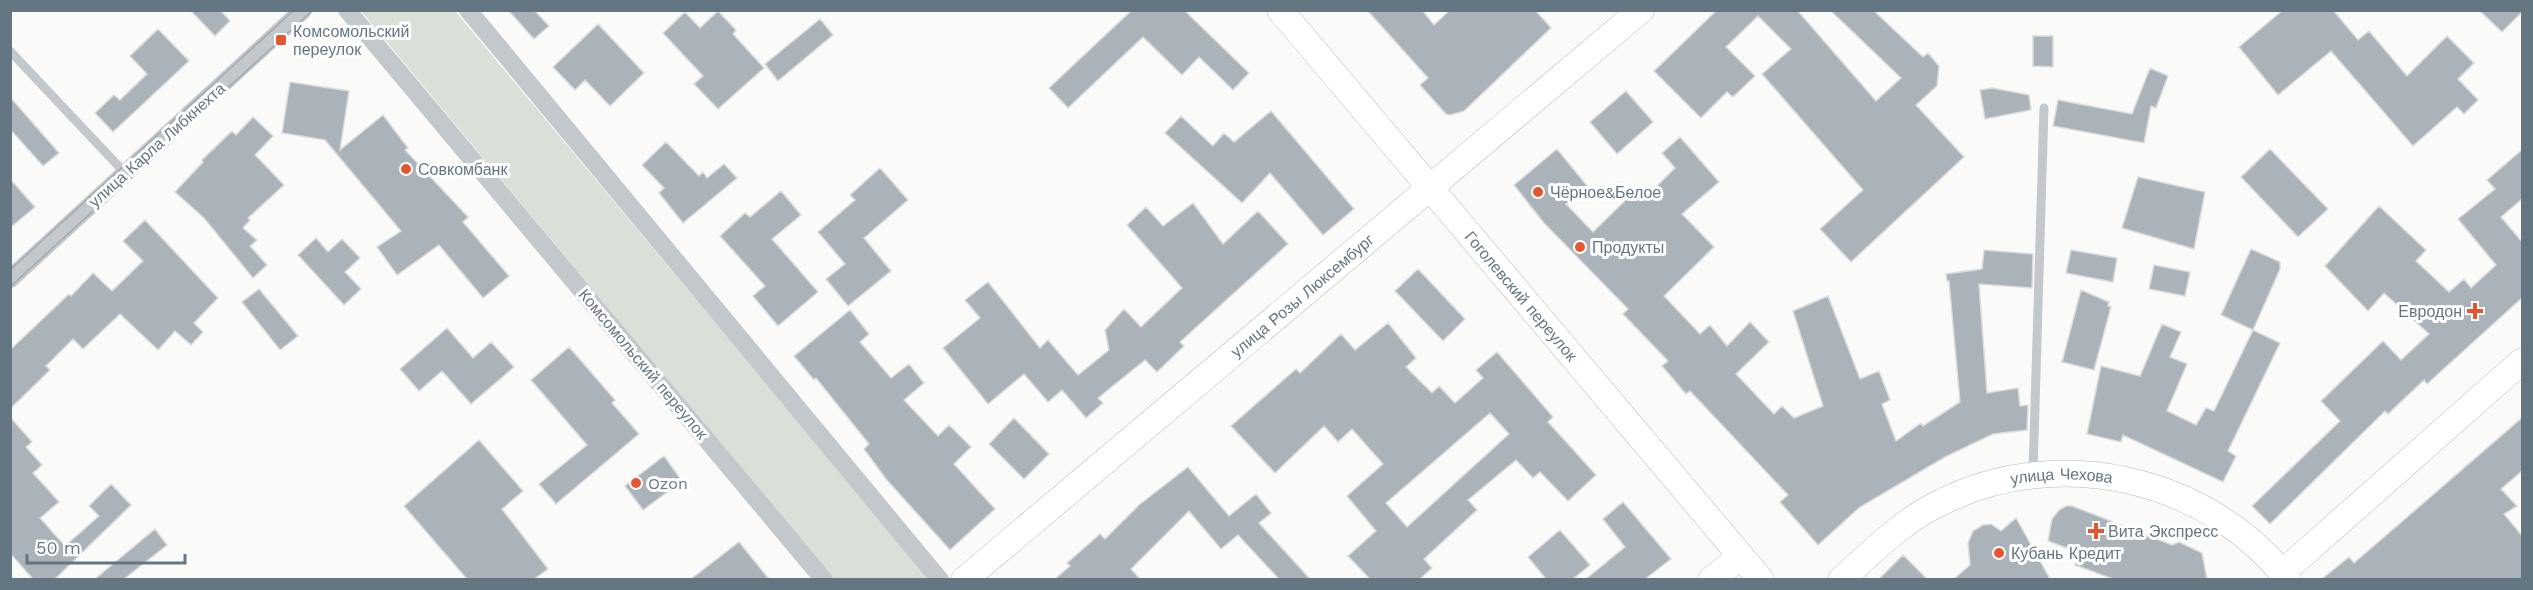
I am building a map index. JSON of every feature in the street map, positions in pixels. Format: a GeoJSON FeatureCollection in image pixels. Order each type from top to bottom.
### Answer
{"type":"FeatureCollection","features":[{"type":"Feature","properties":{"kind":"main road","name":"Гоголевский переулок"},"geometry":{"type":"LineString","coordinates":[[1280,10],[1761,579]]}},
{"type":"Feature","properties":{"kind":"main road","name":"улица Розы Люксембург"},"geometry":{"type":"LineString","coordinates":[[964,579],[1641,10]]}},
{"type":"Feature","properties":{"kind":"main road","name":"улица Чехова"},"geometry":{"type":"LineString","coordinates":[[1841,579],[1901,526],[1942,501],[1986,484],[2033,475],[2081,473],[2116,478],[2174,494],[2216,515],[2254,544],[2282,577],[2523,362]]}},
{"type":"Feature","properties":{"kind":"main road"},"geometry":{"type":"LineString","coordinates":[[1711,579],[1741,556]]}},
{"type":"Feature","properties":{"kind":"street","name":"улица Карла Либкнехта"},"geometry":{"type":"LineString","coordinates":[[10,279],[303,10]]}},
{"type":"Feature","properties":{"kind":"street","name":"Комсомольский переулок"},"geometry":{"type":"LineString","coordinates":[[347,10],[824,579]]}},
{"type":"Feature","properties":{"kind":"street"},"geometry":{"type":"LineString","coordinates":[[468,10],[940,579]]}},
{"type":"Feature","properties":{"kind":"lane"},"geometry":{"type":"LineString","coordinates":[[10,51],[125,173]]}},
{"type":"Feature","properties":{"kind":"lane"},"geometry":{"type":"LineString","coordinates":[[2033,475],[2044,108]]}},
{"type":"Feature","properties":{"kind":"shaded area"},"geometry":{"type":"Polygon","coordinates":[[[361,11],[455,11],[929,579],[834,579],[361,11]]]}},
{"type":"Feature","properties":{"kind":"building"},"geometry":{"type":"Polygon","coordinates":[[[190,10],[220,10],[230,21],[215,36],[190,10]]]}},
{"type":"Feature","properties":{"kind":"building"},"geometry":{"type":"Polygon","coordinates":[[[508,10],[534,10],[549,26],[534,39],[508,10]]]}},
{"type":"Feature","properties":{"kind":"building"},"geometry":{"type":"Polygon","coordinates":[[[1132,10],[1184,10],[1249,73],[1233,90],[1199,57],[1182,75],[1143,37],[1068,108],[1049,88],[1132,10]]]}},
{"type":"Feature","properties":{"kind":"building"},"geometry":{"type":"Polygon","coordinates":[[[1367,10],[1422,10],[1434,25],[1450,10],[1535,10],[1551,28],[1464,111],[1450,115],[1446,114],[1420,85],[1428,78],[1367,10]]]}},
{"type":"Feature","properties":{"kind":"building"},"geometry":{"type":"Polygon","coordinates":[[[1717,10],[1797,10],[1876,101],[1901,78],[1830,10],[1873,10],[1923,57],[1928,53],[1939,66],[1937,86],[1916,105],[1964,157],[1851,262],[1820,229],[1863,190],[1762,74],[1791,49],[1758,16],[1726,47],[1755,76],[1733,97],[1727,92],[1701,118],[1654,71],[1717,10]]]}},
{"type":"Feature","properties":{"kind":"building"},"geometry":{"type":"Polygon","coordinates":[[[2283,10],[2333,10],[2358,40],[2369,31],[2407,76],[2447,36],[2474,63],[2458,79],[2478,100],[2464,114],[2457,107],[2413,146],[2331,51],[2278,95],[2239,47],[2283,10]]]}},
{"type":"Feature","properties":{"kind":"building"},"geometry":{"type":"Polygon","coordinates":[[[2479,10],[2523,10],[2523,11],[2502,32],[2479,10]]]}},
{"type":"Feature","properties":{"kind":"building"},"geometry":{"type":"Polygon","coordinates":[[[718,11],[736,30],[733,34],[764,68],[718,109],[694,84],[703,76],[663,33],[685,12],[700,28],[718,11]]]}},
{"type":"Feature","properties":{"kind":"building"},"geometry":{"type":"Polygon","coordinates":[[[820,19],[833,35],[778,81],[765,64],[820,19]]]}},
{"type":"Feature","properties":{"kind":"building"},"geometry":{"type":"Polygon","coordinates":[[[598,24],[644,73],[610,106],[585,80],[575,90],[553,67],[598,24]]]}},
{"type":"Feature","properties":{"kind":"building"},"geometry":{"type":"Polygon","coordinates":[[[158,29],[189,61],[113,132],[95,113],[114,95],[120,100],[147,74],[130,56],[158,29]]]}},
{"type":"Feature","properties":{"kind":"building"},"geometry":{"type":"Polygon","coordinates":[[[2033,36],[2053,36],[2053,67],[2033,66],[2033,36]]]}},
{"type":"Feature","properties":{"kind":"building"},"geometry":{"type":"Polygon","coordinates":[[[2150,68],[2168,76],[2156,108],[2151,106],[2144,143],[2053,126],[2058,100],[2132,114],[2150,68]]]}},
{"type":"Feature","properties":{"kind":"building"},"geometry":{"type":"Polygon","coordinates":[[[290,82],[349,91],[340,150],[383,115],[408,148],[405,150],[468,217],[463,222],[509,276],[483,298],[439,245],[397,275],[377,247],[401,231],[325,140],[282,133],[290,82]]]}},
{"type":"Feature","properties":{"kind":"building"},"geometry":{"type":"Polygon","coordinates":[[[1992,88],[2029,95],[2031,110],[1985,119],[1980,90],[1992,88]]]}},
{"type":"Feature","properties":{"kind":"building"},"geometry":{"type":"Polygon","coordinates":[[[1626,91],[1653,122],[1617,154],[1590,122],[1626,91]]]}},
{"type":"Feature","properties":{"kind":"building"},"geometry":{"type":"Polygon","coordinates":[[[10,97],[59,153],[43,166],[10,129],[10,97]]]}},
{"type":"Feature","properties":{"kind":"building"},"geometry":{"type":"Polygon","coordinates":[[[1271,111],[1354,209],[1323,235],[1270,173],[1242,203],[1165,133],[1181,116],[1213,146],[1224,133],[1234,142],[1271,111]]]}},
{"type":"Feature","properties":{"kind":"building"},"geometry":{"type":"Polygon","coordinates":[[[253,117],[273,136],[255,155],[284,185],[248,218],[250,220],[243,228],[257,240],[250,246],[267,265],[253,278],[204,218],[175,192],[203,162],[202,160],[232,131],[236,135],[253,117]]]}},
{"type":"Feature","properties":{"kind":"building"},"geometry":{"type":"Polygon","coordinates":[[[1680,137],[1719,182],[1682,214],[1714,247],[1664,296],[1700,334],[1710,325],[1727,346],[1750,322],[1769,342],[1736,374],[1774,414],[1782,406],[1794,418],[1823,406],[1793,311],[1828,296],[1860,379],[1879,371],[1890,400],[1882,404],[1896,441],[1921,423],[1923,426],[1960,402],[1949,281],[1947,281],[1946,274],[1982,269],[1984,250],[2033,254],[2032,288],[1979,284],[1987,393],[2018,388],[2020,406],[2028,405],[2027,430],[1993,434],[1945,457],[1860,507],[1818,545],[1780,502],[1788,495],[1690,391],[1686,394],[1662,366],[1668,361],[1623,314],[1628,309],[1544,223],[1514,185],[1557,149],[1588,187],[1566,204],[1593,232],[1635,191],[1644,199],[1675,168],[1662,153],[1680,137]]]}},
{"type":"Feature","properties":{"kind":"building"},"geometry":{"type":"Polygon","coordinates":[[[666,142],[699,176],[703,172],[707,178],[724,164],[737,178],[683,223],[659,193],[664,188],[642,165],[666,142]]]}},
{"type":"Feature","properties":{"kind":"building"},"geometry":{"type":"Polygon","coordinates":[[[2270,149],[2328,209],[2298,237],[2241,177],[2270,149]]]}},
{"type":"Feature","properties":{"kind":"building"},"geometry":{"type":"Polygon","coordinates":[[[2523,149],[2523,198],[2501,217],[2523,243],[2523,297],[2427,384],[2424,380],[2388,414],[2385,411],[2270,524],[2252,506],[2340,421],[2321,401],[2383,341],[2401,360],[2429,334],[2384,293],[2368,311],[2325,266],[2379,206],[2426,250],[2416,261],[2449,292],[2464,279],[2471,288],[2496,265],[2458,219],[2495,189],[2487,180],[2523,149]]]}},
{"type":"Feature","properties":{"kind":"building"},"geometry":{"type":"Polygon","coordinates":[[[880,168],[908,200],[864,238],[891,271],[848,306],[826,279],[845,264],[818,232],[855,200],[850,195],[880,168]]]}},
{"type":"Feature","properties":{"kind":"building"},"geometry":{"type":"Polygon","coordinates":[[[2138,177],[2205,192],[2194,249],[2122,228],[2138,177]]]}},
{"type":"Feature","properties":{"kind":"building"},"geometry":{"type":"Polygon","coordinates":[[[10,179],[35,207],[10,228],[10,179]]]}},
{"type":"Feature","properties":{"kind":"building"},"geometry":{"type":"Polygon","coordinates":[[[781,191],[801,215],[772,239],[818,292],[778,326],[753,296],[765,286],[720,236],[745,213],[750,217],[781,191]]]}},
{"type":"Feature","properties":{"kind":"building"},"geometry":{"type":"Polygon","coordinates":[[[1193,203],[1223,244],[1258,211],[1288,244],[1180,342],[1184,346],[1157,372],[1145,360],[1098,398],[1103,403],[1086,418],[1062,390],[1048,402],[1024,374],[988,404],[943,348],[980,318],[965,300],[988,282],[1040,348],[1048,340],[1078,375],[1109,350],[1105,330],[1124,309],[1141,327],[1182,288],[1127,225],[1146,207],[1163,226],[1193,203]]]}},
{"type":"Feature","properties":{"kind":"building"},"geometry":{"type":"Polygon","coordinates":[[[145,220],[218,298],[194,323],[203,332],[191,345],[175,331],[158,350],[120,314],[83,349],[73,339],[46,366],[50,370],[10,409],[10,350],[69,294],[71,296],[93,273],[112,291],[143,261],[123,241],[145,220]]]}},
{"type":"Feature","properties":{"kind":"building"},"geometry":{"type":"Polygon","coordinates":[[[316,238],[328,252],[342,239],[360,258],[345,272],[361,289],[344,305],[298,255],[316,238]]]}},
{"type":"Feature","properties":{"kind":"building"},"geometry":{"type":"Polygon","coordinates":[[[2251,249],[2280,262],[2280,269],[2253,330],[2221,315],[2251,249]]]}},
{"type":"Feature","properties":{"kind":"building"},"geometry":{"type":"Polygon","coordinates":[[[2071,250],[2117,258],[2113,282],[2066,273],[2071,250]]]}},
{"type":"Feature","properties":{"kind":"building"},"geometry":{"type":"Polygon","coordinates":[[[2154,265],[2190,272],[2185,296],[2149,289],[2154,265]]]}},
{"type":"Feature","properties":{"kind":"building"},"geometry":{"type":"Polygon","coordinates":[[[1418,269],[1465,319],[1443,341],[1395,291],[1418,269]]]}},
{"type":"Feature","properties":{"kind":"building"},"geometry":{"type":"Polygon","coordinates":[[[259,289],[298,336],[280,350],[242,302],[259,289]]]}},
{"type":"Feature","properties":{"kind":"building"},"geometry":{"type":"Polygon","coordinates":[[[2081,290],[2109,302],[2108,306],[2111,307],[2094,370],[2062,362],[2081,290]]]}},
{"type":"Feature","properties":{"kind":"building"},"geometry":{"type":"Polygon","coordinates":[[[850,310],[869,334],[860,342],[891,378],[909,364],[924,383],[904,400],[938,436],[949,425],[971,447],[954,464],[995,509],[950,550],[886,479],[864,449],[869,444],[816,378],[814,380],[794,356],[850,310]]]}},
{"type":"Feature","properties":{"kind":"building"},"geometry":{"type":"Polygon","coordinates":[[[1388,323],[1416,358],[1406,367],[1432,393],[1439,386],[1455,403],[1483,378],[1476,370],[1497,352],[1553,417],[1548,422],[1596,475],[1568,501],[1540,472],[1533,478],[1516,460],[1468,500],[1477,510],[1424,559],[1432,568],[1420,579],[1370,579],[1348,556],[1376,531],[1347,496],[1383,464],[1352,429],[1338,442],[1324,426],[1275,473],[1231,426],[1296,369],[1300,373],[1341,334],[1355,350],[1388,323]],[[1490,413],[1386,503],[1407,527],[1509,434],[1490,413]]]}},
{"type":"Feature","properties":{"kind":"building"},"geometry":{"type":"Polygon","coordinates":[[[2162,324],[2181,332],[2170,357],[2187,364],[2167,411],[2196,425],[2206,408],[2214,411],[2253,330],[2280,343],[2228,451],[2236,456],[2223,482],[2123,435],[2121,442],[2087,434],[2101,366],[2140,376],[2162,324]]]}},
{"type":"Feature","properties":{"kind":"building"},"geometry":{"type":"Polygon","coordinates":[[[447,328],[473,358],[491,342],[514,367],[471,404],[442,371],[419,391],[400,369],[447,328]]]}},
{"type":"Feature","properties":{"kind":"building"},"geometry":{"type":"Polygon","coordinates":[[[569,347],[615,400],[612,403],[639,434],[556,504],[539,484],[587,445],[531,380],[569,347]]]}},
{"type":"Feature","properties":{"kind":"building"},"geometry":{"type":"Polygon","coordinates":[[[10,417],[32,442],[26,447],[42,465],[33,473],[59,502],[40,518],[65,546],[99,516],[89,506],[111,484],[131,505],[55,579],[33,579],[10,553],[10,417]]]}},
{"type":"Feature","properties":{"kind":"building"},"geometry":{"type":"Polygon","coordinates":[[[2523,417],[2523,470],[2501,489],[2517,506],[2504,514],[2523,537],[2523,579],[2322,579],[2349,557],[2354,563],[2523,417]]]}},
{"type":"Feature","properties":{"kind":"building"},"geometry":{"type":"Polygon","coordinates":[[[1014,418],[1049,454],[1024,479],[989,444],[1014,418]]]}},
{"type":"Feature","properties":{"kind":"building"},"geometry":{"type":"Polygon","coordinates":[[[479,440],[523,491],[502,509],[548,569],[534,579],[467,579],[404,506],[479,440]]]}},
{"type":"Feature","properties":{"kind":"building"},"geometry":{"type":"Polygon","coordinates":[[[664,456],[682,481],[643,510],[625,486],[664,456]]]}},
{"type":"Feature","properties":{"kind":"building"},"geometry":{"type":"Polygon","coordinates":[[[1188,467],[1229,516],[1256,494],[1271,513],[1259,523],[1310,579],[1279,579],[1238,535],[1221,549],[1189,511],[1131,569],[1140,579],[1055,579],[1070,566],[1067,563],[1100,534],[1105,539],[1139,505],[1188,467]]]}},
{"type":"Feature","properties":{"kind":"building"},"geometry":{"type":"Polygon","coordinates":[[[1623,502],[1671,559],[1645,579],[1586,579],[1625,547],[1603,519],[1623,502]]]}},
{"type":"Feature","properties":{"kind":"building"},"geometry":{"type":"Polygon","coordinates":[[[2072,506],[2172,545],[2179,542],[2202,553],[2207,579],[2113,579],[2075,565],[2080,553],[2048,541],[2052,519],[2059,510],[2072,506]]]}},
{"type":"Feature","properties":{"kind":"building"},"geometry":{"type":"Polygon","coordinates":[[[2016,518],[2050,579],[1954,579],[1970,565],[1968,543],[1973,531],[1983,525],[1991,524],[2001,531],[2016,518]]]}},
{"type":"Feature","properties":{"kind":"building"},"geometry":{"type":"Polygon","coordinates":[[[155,529],[167,545],[124,579],[95,579],[155,529]]]}},
{"type":"Feature","properties":{"kind":"building"},"geometry":{"type":"Polygon","coordinates":[[[1560,530],[1590,565],[1573,579],[1546,579],[1528,557],[1560,530]]]}},
{"type":"Feature","properties":{"kind":"building"},"geometry":{"type":"Polygon","coordinates":[[[739,542],[769,579],[691,579],[739,542]]]}},
{"type":"Feature","properties":{"kind":"building"},"geometry":{"type":"Polygon","coordinates":[[[1903,555],[1927,579],[1879,579],[1903,555]]]}},
{"type":"Feature","properties":{"kind":"tram line"},"geometry":{"type":"LineString","coordinates":[[10,270],[294,10]]}},
{"type":"Feature","properties":{"kind":"tram line"},"geometry":{"type":"LineString","coordinates":[[10,287],[313,10]]}},
{"type":"Feature","properties":{"kind":"place","name":"Комсомольский переулок"},"geometry":{"type":"Point","coordinates":[281,40]}},
{"type":"Feature","properties":{"kind":"place","name":"Совкомбанк"},"geometry":{"type":"Point","coordinates":[406,169]}},
{"type":"Feature","properties":{"kind":"place","name":"Чёрное&Белое"},"geometry":{"type":"Point","coordinates":[1538,192]}},
{"type":"Feature","properties":{"kind":"place","name":"Продукты"},"geometry":{"type":"Point","coordinates":[1580,247]}},
{"type":"Feature","properties":{"kind":"place","name":"Евродон"},"geometry":{"type":"Point","coordinates":[2475,311]}},
{"type":"Feature","properties":{"kind":"place","name":"Ozon"},"geometry":{"type":"Point","coordinates":[636,483]}},
{"type":"Feature","properties":{"kind":"place","name":"Вита Экспресс"},"geometry":{"type":"Point","coordinates":[2096,531]}},
{"type":"Feature","properties":{"kind":"place","name":"Кубань Кредит"},"geometry":{"type":"Point","coordinates":[1999,553]}}]}
